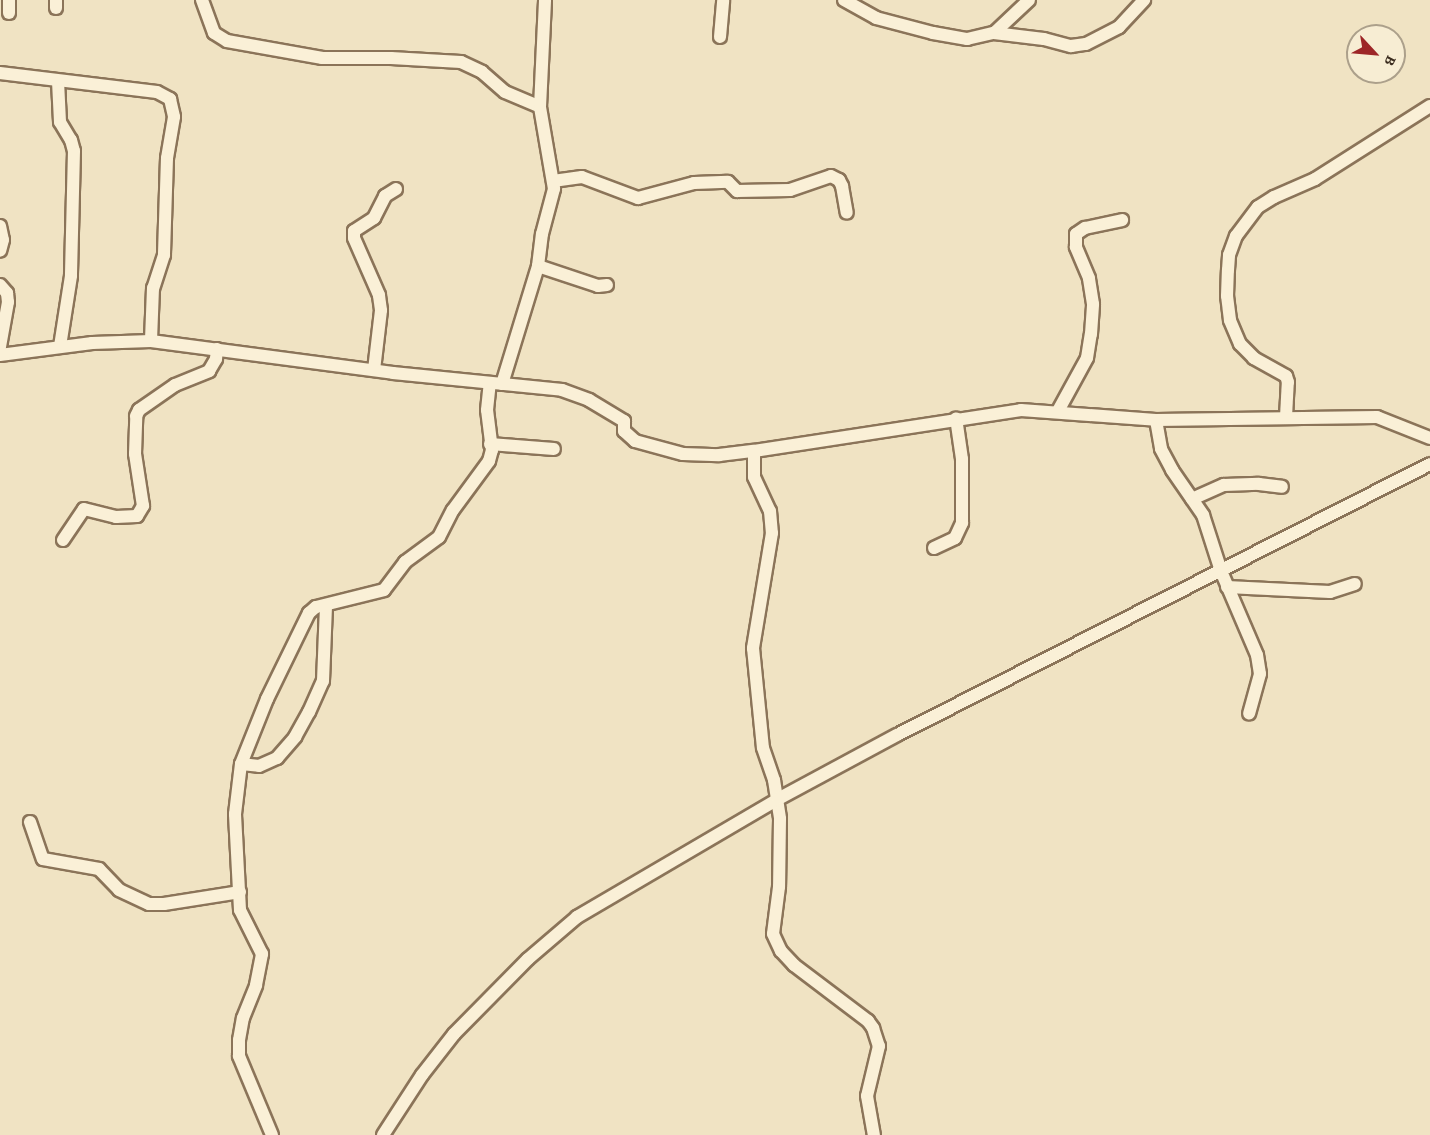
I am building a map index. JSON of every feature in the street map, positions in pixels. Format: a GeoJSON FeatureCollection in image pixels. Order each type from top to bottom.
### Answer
{"type":"FeatureCollection","features":[{"type":"Feature","properties":{"kind":"street"},"geometry":{"type":"LineString","coordinates":[[202,0],[214,33],[227,41],[322,58],[391,58],[461,62],[482,72],[505,92],[540,107]]}},
{"type":"Feature","properties":{"kind":"street"},"geometry":{"type":"LineString","coordinates":[[272,1135],[239,1056],[243,1018],[256,985],[262,954],[243,919],[240,892],[235,814],[241,764],[303,620],[309,613],[326,605],[384,590],[405,562],[439,537],[453,510],[489,461],[487,410],[538,266],[542,234],[554,189],[540,107],[545,0]]}},
{"type":"Feature","properties":{"kind":"street"},"geometry":{"type":"LineString","coordinates":[[720,38],[723,0]]}},
{"type":"Feature","properties":{"kind":"street"},"geometry":{"type":"LineString","coordinates":[[844,0],[876,18],[933,33],[968,39],[994,33],[1044,39],[1071,46],[1086,44],[1119,27],[1144,0]]}},
{"type":"Feature","properties":{"kind":"street"},"geometry":{"type":"LineString","coordinates":[[994,33],[1029,0]]}},
{"type":"Feature","properties":{"kind":"street"},"geometry":{"type":"LineString","coordinates":[[0,73],[157,92],[165,94],[173,107],[167,158],[164,255],[153,288],[151,341]]}},
{"type":"Feature","properties":{"kind":"street"},"geometry":{"type":"LineString","coordinates":[[58,81],[60,122],[71,140],[74,152],[71,276],[60,346]]}},
{"type":"Feature","properties":{"kind":"street"},"geometry":{"type":"LineString","coordinates":[[1286,417],[1288,382],[1286,376],[1254,358],[1240,344],[1230,320],[1227,296],[1229,255],[1236,236],[1258,207],[1274,197],[1315,179],[1430,106]]}},
{"type":"Feature","properties":{"kind":"street"},"geometry":{"type":"LineString","coordinates":[[553,181],[582,177],[638,198],[694,183],[728,182],[737,191],[790,190],[835,176],[842,186],[848,213]]}},
{"type":"Feature","properties":{"kind":"street"},"geometry":{"type":"LineString","coordinates":[[374,370],[381,310],[380,295],[354,238],[354,231],[374,218],[385,196],[396,189]]}},
{"type":"Feature","properties":{"kind":"street"},"geometry":{"type":"LineString","coordinates":[[1058,411],[1087,358],[1091,334],[1093,304],[1089,278],[1076,247],[1076,234],[1085,228],[1122,220]]}},
{"type":"Feature","properties":{"kind":"street"},"geometry":{"type":"LineString","coordinates":[[0,226],[3,240],[0,251]]}},
{"type":"Feature","properties":{"kind":"street"},"geometry":{"type":"LineString","coordinates":[[538,266],[598,286],[607,285]]}},
{"type":"Feature","properties":{"kind":"street"},"geometry":{"type":"LineString","coordinates":[[0,285],[7,293],[8,302],[0,347]]}},
{"type":"Feature","properties":{"kind":"street"},"geometry":{"type":"LineString","coordinates":[[0,354],[131,339],[374,370],[562,390],[589,400],[624,421],[624,431],[635,441],[683,454],[719,455],[754,452],[837,440],[956,418],[1021,410],[1156,420],[1377,417],[1430,438]]}},
{"type":"Feature","properties":{"kind":"street"},"geometry":{"type":"LineString","coordinates":[[63,540],[84,509],[116,517],[138,516],[143,506],[135,454],[136,416],[140,410],[175,385],[209,371],[216,359],[217,349]]}},
{"type":"Feature","properties":{"kind":"street"},"geometry":{"type":"LineString","coordinates":[[934,548],[955,538],[962,523],[962,459],[956,418]]}},
{"type":"Feature","properties":{"kind":"street"},"geometry":{"type":"LineString","coordinates":[[1156,420],[1161,449],[1203,515],[1221,572],[1257,655],[1260,674],[1249,714]]}},
{"type":"Feature","properties":{"kind":"street"},"geometry":{"type":"LineString","coordinates":[[490,444],[554,449]]}},
{"type":"Feature","properties":{"kind":"street"},"geometry":{"type":"LineString","coordinates":[[754,452],[754,477],[770,511],[772,533],[753,648],[763,748],[778,799],[781,850],[773,934],[781,951],[794,965],[854,1010],[873,1028],[879,1046],[867,1095],[874,1135]]}},
{"type":"Feature","properties":{"kind":"street"},"geometry":{"type":"LineString","coordinates":[[383,1135],[422,1075],[454,1034],[528,959],[577,917],[778,799],[1430,464]]}},
{"type":"Feature","properties":{"kind":"street"},"geometry":{"type":"LineString","coordinates":[[1192,499],[1224,486],[1259,483],[1282,487]]}},
{"type":"Feature","properties":{"kind":"street"},"geometry":{"type":"LineString","coordinates":[[1227,587],[1330,592],[1355,584]]}},
{"type":"Feature","properties":{"kind":"street"},"geometry":{"type":"LineString","coordinates":[[241,764],[259,766],[277,758],[295,737],[323,681],[326,605]]}},
{"type":"Feature","properties":{"kind":"street"},"geometry":{"type":"LineString","coordinates":[[30,822],[43,859],[99,869],[119,890],[148,904],[164,904],[240,892]]}}]}
